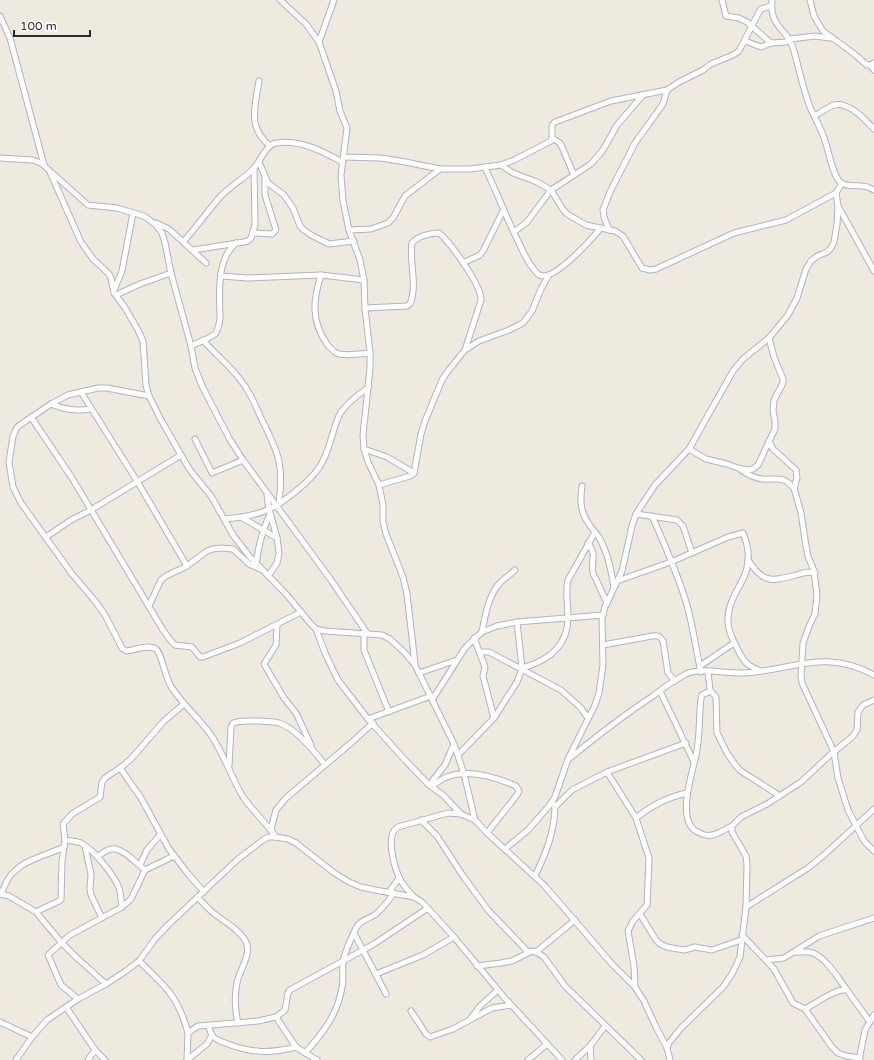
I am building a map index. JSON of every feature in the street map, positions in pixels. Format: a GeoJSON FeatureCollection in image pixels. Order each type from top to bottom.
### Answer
{"type":"FeatureCollection","features":[{"type":"Feature","properties":{"kind":"street"},"geometry":{"type":"LineString","coordinates":[[280,0],[306,24],[319,42],[336,91],[340,111],[347,128],[341,188],[342,201],[349,230],[360,260],[364,280],[365,308],[370,353],[369,387],[363,435],[364,449],[368,462],[379,485],[385,528],[403,578],[407,594],[415,665]]}},
{"type":"Feature","properties":{"kind":"street"},"geometry":{"type":"LineString","coordinates":[[319,42],[334,0]]}},
{"type":"Feature","properties":{"kind":"street"},"geometry":{"type":"LineString","coordinates":[[722,0],[726,16],[742,20],[752,26],[771,43]]}},
{"type":"Feature","properties":{"kind":"street"},"geometry":{"type":"LineString","coordinates":[[810,0],[818,25],[832,38],[868,65],[872,64],[874,70]]}},
{"type":"Feature","properties":{"kind":"street"},"geometry":{"type":"LineString","coordinates":[[183,242],[222,196],[254,169],[270,146],[286,143],[302,144],[343,160],[381,158],[400,160],[440,169],[485,168],[501,165],[544,145],[552,138],[552,125],[555,122],[611,101],[667,90],[711,64],[737,53],[761,10],[772,3],[775,22],[790,39],[810,108],[823,135],[831,162],[842,184]]}},
{"type":"Feature","properties":{"kind":"street"},"geometry":{"type":"LineString","coordinates":[[0,16],[10,38],[44,165],[50,172],[88,204],[117,208],[144,216],[169,229],[206,263]]}},
{"type":"Feature","properties":{"kind":"street"},"geometry":{"type":"LineString","coordinates":[[745,40],[759,47],[771,43],[786,42],[790,39],[815,36],[832,38]]}},
{"type":"Feature","properties":{"kind":"street"},"geometry":{"type":"LineString","coordinates":[[259,81],[254,121],[259,134],[270,146]]}},
{"type":"Feature","properties":{"kind":"street"},"geometry":{"type":"LineString","coordinates":[[609,230],[604,217],[604,210],[610,192],[635,144],[663,104],[667,90]]}},
{"type":"Feature","properties":{"kind":"street"},"geometry":{"type":"LineString","coordinates":[[514,232],[528,222],[551,190],[591,164],[617,125],[644,94]]}},
{"type":"Feature","properties":{"kind":"street"},"geometry":{"type":"LineString","coordinates":[[814,116],[834,105],[842,105],[852,109],[874,129]]}},
{"type":"Feature","properties":{"kind":"street"},"geometry":{"type":"LineString","coordinates":[[552,138],[560,143],[574,175]]}},
{"type":"Feature","properties":{"kind":"street"},"geometry":{"type":"LineString","coordinates":[[0,158],[32,160],[44,165]]}},
{"type":"Feature","properties":{"kind":"street"},"geometry":{"type":"LineString","coordinates":[[259,162],[265,179],[270,186],[284,195],[293,208],[300,226],[311,235],[329,244],[354,242]]}},
{"type":"Feature","properties":{"kind":"street"},"geometry":{"type":"LineString","coordinates":[[501,165],[513,173],[537,182],[551,190],[567,214],[586,225],[615,231],[623,236],[642,268],[650,270],[665,266],[734,233],[786,220],[836,193],[842,184]]}},
{"type":"Feature","properties":{"kind":"street"},"geometry":{"type":"LineString","coordinates":[[485,168],[503,211],[532,267],[538,274],[544,276],[549,275]]}},
{"type":"Feature","properties":{"kind":"street"},"geometry":{"type":"LineString","coordinates":[[192,250],[236,243],[252,238],[254,233],[255,218],[253,207],[254,169]]}},
{"type":"Feature","properties":{"kind":"street"},"geometry":{"type":"LineString","coordinates":[[349,230],[371,230],[388,223],[393,218],[405,196],[440,169]]}},
{"type":"Feature","properties":{"kind":"street"},"geometry":{"type":"LineString","coordinates":[[50,172],[81,242],[93,260],[109,274],[115,292],[132,319],[143,341],[146,385],[150,396],[160,418],[190,470],[211,496],[233,535],[261,570],[287,595],[316,629],[333,673],[368,719],[431,786],[443,795],[461,814]]}},
{"type":"Feature","properties":{"kind":"street"},"geometry":{"type":"LineString","coordinates":[[254,233],[272,234],[276,230],[265,195],[265,179]]}},
{"type":"Feature","properties":{"kind":"street"},"geometry":{"type":"LineString","coordinates":[[842,184],[861,185],[874,190]]}},
{"type":"Feature","properties":{"kind":"street"},"geometry":{"type":"LineString","coordinates":[[505,849],[528,830],[555,797],[568,759],[599,693],[603,665],[603,615],[622,571],[636,514],[655,485],[689,449],[733,371],[743,359],[769,338],[788,315],[797,298],[806,269],[811,261],[831,248],[838,224],[836,193]]}},
{"type":"Feature","properties":{"kind":"street"},"geometry":{"type":"LineString","coordinates":[[838,206],[874,271]]}},
{"type":"Feature","properties":{"kind":"street"},"geometry":{"type":"LineString","coordinates":[[463,263],[480,255],[503,211]]}},
{"type":"Feature","properties":{"kind":"street"},"geometry":{"type":"LineString","coordinates":[[115,292],[122,271],[133,213]]}},
{"type":"Feature","properties":{"kind":"street"},"geometry":{"type":"LineString","coordinates":[[153,222],[162,233],[171,273],[191,346],[195,368],[202,386],[229,438],[243,460],[267,494],[277,504],[331,580],[366,633],[364,650],[389,712]]}},
{"type":"Feature","properties":{"kind":"street"},"geometry":{"type":"LineString","coordinates":[[379,485],[410,476],[414,473],[421,434],[430,407],[448,371],[465,350],[479,341],[517,327],[523,323],[532,311],[541,289],[549,275],[579,253],[600,229]]}},
{"type":"Feature","properties":{"kind":"street"},"geometry":{"type":"LineString","coordinates":[[365,308],[407,306],[410,304],[413,280],[412,243],[420,237],[433,233],[439,233],[463,263],[482,295],[482,300],[465,350]]}},
{"type":"Feature","properties":{"kind":"street"},"geometry":{"type":"LineString","coordinates":[[191,346],[216,333],[220,320],[221,276],[225,257],[227,252],[236,243]]}},
{"type":"Feature","properties":{"kind":"street"},"geometry":{"type":"LineString","coordinates":[[115,292],[171,273]]}},
{"type":"Feature","properties":{"kind":"street"},"geometry":{"type":"LineString","coordinates":[[221,276],[248,278],[321,275],[364,280]]}},
{"type":"Feature","properties":{"kind":"street"},"geometry":{"type":"LineString","coordinates":[[321,275],[315,307],[317,326],[320,333],[330,348],[338,354],[370,353]]}},
{"type":"Feature","properties":{"kind":"street"},"geometry":{"type":"LineString","coordinates":[[689,449],[706,459],[738,468],[747,470],[753,469],[758,465],[775,429],[776,425],[773,411],[774,400],[783,383],[769,338]]}},
{"type":"Feature","properties":{"kind":"street"},"geometry":{"type":"LineString","coordinates":[[203,340],[238,376],[245,386],[273,441],[281,473],[277,504]]}},
{"type":"Feature","properties":{"kind":"street"},"geometry":{"type":"LineString","coordinates":[[256,564],[270,512],[277,504],[310,479],[320,466],[328,451],[341,413],[347,405],[369,387]]}},
{"type":"Feature","properties":{"kind":"street"},"geometry":{"type":"LineString","coordinates":[[150,396],[107,388],[98,388],[68,395],[20,424],[15,431],[9,462],[17,495],[72,574],[105,615],[122,648],[126,651],[152,648],[160,653],[166,678],[170,687],[211,735],[244,797],[276,837]]}},
{"type":"Feature","properties":{"kind":"street"},"geometry":{"type":"LineString","coordinates":[[81,392],[137,481],[187,566]]}},
{"type":"Feature","properties":{"kind":"street"},"geometry":{"type":"LineString","coordinates":[[51,404],[67,410],[91,409]]}},
{"type":"Feature","properties":{"kind":"street"},"geometry":{"type":"LineString","coordinates":[[31,417],[54,450],[171,642],[175,645],[192,647],[200,657],[240,643],[301,612]]}},
{"type":"Feature","properties":{"kind":"street"},"geometry":{"type":"LineString","coordinates":[[195,439],[212,473],[243,460]]}},
{"type":"Feature","properties":{"kind":"street"},"geometry":{"type":"LineString","coordinates":[[769,441],[773,449],[796,470],[797,478],[794,488]]}},
{"type":"Feature","properties":{"kind":"street"},"geometry":{"type":"LineString","coordinates":[[364,449],[387,457],[414,473]]}},
{"type":"Feature","properties":{"kind":"street"},"geometry":{"type":"LineString","coordinates":[[46,537],[71,520],[91,510],[181,455]]}},
{"type":"Feature","properties":{"kind":"street"},"geometry":{"type":"LineString","coordinates":[[738,468],[755,478],[788,481],[794,488],[804,528],[806,546],[815,573],[817,604],[815,614],[803,643],[802,683],[834,752],[841,792],[856,827],[864,841],[874,851]]}},
{"type":"Feature","properties":{"kind":"street"},"geometry":{"type":"LineString","coordinates":[[582,486],[580,500],[581,510],[599,538],[608,560],[614,587]]}},
{"type":"Feature","properties":{"kind":"street"},"geometry":{"type":"LineString","coordinates":[[267,494],[279,547],[278,558],[268,576]]}},
{"type":"Feature","properties":{"kind":"street"},"geometry":{"type":"LineString","coordinates":[[224,520],[270,512]]}},
{"type":"Feature","properties":{"kind":"street"},"geometry":{"type":"LineString","coordinates":[[636,514],[677,520],[681,522],[692,553]]}},
{"type":"Feature","properties":{"kind":"street"},"geometry":{"type":"LineString","coordinates":[[652,516],[687,605],[701,672]]}},
{"type":"Feature","properties":{"kind":"street"},"geometry":{"type":"LineString","coordinates":[[241,517],[277,538]]}},
{"type":"Feature","properties":{"kind":"street"},"geometry":{"type":"LineString","coordinates":[[522,669],[542,660],[558,649],[564,638],[568,619],[566,588],[568,580],[588,543],[596,532]]}},
{"type":"Feature","properties":{"kind":"street"},"geometry":{"type":"LineString","coordinates":[[617,581],[671,562],[728,537],[742,533],[745,537],[748,560],[746,571],[731,602],[728,614],[728,623],[734,643],[744,660],[749,666],[762,671]]}},
{"type":"Feature","properties":{"kind":"street"},"geometry":{"type":"LineString","coordinates":[[588,543],[594,553],[592,568],[593,573],[607,603]]}},
{"type":"Feature","properties":{"kind":"street"},"geometry":{"type":"LineString","coordinates":[[149,606],[161,580],[187,566],[207,551],[221,548],[233,549],[249,564],[261,570]]}},
{"type":"Feature","properties":{"kind":"street"},"geometry":{"type":"LineString","coordinates":[[748,560],[759,575],[772,580],[784,579],[807,572],[815,573]]}},
{"type":"Feature","properties":{"kind":"street"},"geometry":{"type":"LineString","coordinates":[[482,632],[488,605],[492,595],[498,585],[515,570]]}},
{"type":"Feature","properties":{"kind":"street"},"geometry":{"type":"LineString","coordinates":[[368,719],[431,698],[474,638],[482,632],[497,626],[517,622],[603,615]]}},
{"type":"Feature","properties":{"kind":"street"},"geometry":{"type":"LineString","coordinates":[[458,755],[494,718],[513,690],[522,669],[517,622]]}},
{"type":"Feature","properties":{"kind":"street"},"geometry":{"type":"LineString","coordinates":[[277,625],[276,645],[264,664],[284,698],[296,713],[312,748]]}},
{"type":"Feature","properties":{"kind":"street"},"geometry":{"type":"LineString","coordinates":[[316,629],[382,635],[390,639],[415,665],[454,744],[464,774],[475,820]]}},
{"type":"Feature","properties":{"kind":"street"},"geometry":{"type":"LineString","coordinates":[[603,645],[657,635],[663,641],[668,673],[675,681]]}},
{"type":"Feature","properties":{"kind":"street"},"geometry":{"type":"LineString","coordinates":[[474,638],[485,667],[482,676],[492,706],[494,718]]}},
{"type":"Feature","properties":{"kind":"street"},"geometry":{"type":"LineString","coordinates":[[700,666],[734,643]]}},
{"type":"Feature","properties":{"kind":"street"},"geometry":{"type":"LineString","coordinates":[[480,652],[489,652],[561,690],[580,707],[588,718]]}},
{"type":"Feature","properties":{"kind":"street"},"geometry":{"type":"LineString","coordinates":[[419,673],[457,660]]}},
{"type":"Feature","properties":{"kind":"street"},"geometry":{"type":"LineString","coordinates":[[568,759],[630,711],[687,674],[701,672],[741,673],[762,671],[803,663],[834,662],[858,667],[874,675]]}},
{"type":"Feature","properties":{"kind":"street"},"geometry":{"type":"LineString","coordinates":[[708,672],[710,692]]}},
{"type":"Feature","properties":{"kind":"street"},"geometry":{"type":"LineString","coordinates":[[660,691],[694,762]]}},
{"type":"Feature","properties":{"kind":"street"},"geometry":{"type":"LineString","coordinates":[[710,692],[702,695],[700,698],[699,740],[687,793],[688,819],[692,829],[696,832],[711,835],[732,826],[741,817],[802,782],[855,734],[857,730],[856,715],[863,706],[874,700]]}},
{"type":"Feature","properties":{"kind":"street"},"geometry":{"type":"LineString","coordinates":[[710,692],[716,697],[717,733],[736,766],[746,775],[780,796]]}},
{"type":"Feature","properties":{"kind":"street"},"geometry":{"type":"LineString","coordinates":[[36,912],[61,900],[62,861],[65,840],[63,824],[68,818],[100,797],[102,782],[105,778],[120,768],[140,750],[164,722],[184,704]]}},
{"type":"Feature","properties":{"kind":"street"},"geometry":{"type":"LineString","coordinates":[[229,768],[229,740],[231,727],[233,723],[238,721],[282,724],[312,748],[325,765]]}},
{"type":"Feature","properties":{"kind":"street"},"geometry":{"type":"LineString","coordinates":[[271,829],[276,810],[286,798],[373,723]]}},
{"type":"Feature","properties":{"kind":"street"},"geometry":{"type":"LineString","coordinates":[[555,807],[572,790],[607,772],[686,743]]}},
{"type":"Feature","properties":{"kind":"street"},"geometry":{"type":"LineString","coordinates":[[431,786],[445,764],[454,744]]}},
{"type":"Feature","properties":{"kind":"street"},"geometry":{"type":"LineString","coordinates":[[120,768],[141,798],[160,835],[174,856],[204,892]]}},
{"type":"Feature","properties":{"kind":"street"},"geometry":{"type":"LineString","coordinates":[[607,772],[636,818],[650,858],[647,904],[630,926],[628,931],[634,966],[635,987]]}},
{"type":"Feature","properties":{"kind":"street"},"geometry":{"type":"LineString","coordinates":[[431,786],[443,778],[477,773],[490,776],[516,786],[518,789],[517,795],[487,833]]}},
{"type":"Feature","properties":{"kind":"street"},"geometry":{"type":"LineString","coordinates":[[636,818],[663,800],[675,795],[687,793]]}},
{"type":"Feature","properties":{"kind":"street"},"geometry":{"type":"LineString","coordinates":[[535,876],[549,844],[554,822],[555,797]]}},
{"type":"Feature","properties":{"kind":"street"},"geometry":{"type":"LineString","coordinates":[[746,907],[808,868],[856,827],[874,809]]}},
{"type":"Feature","properties":{"kind":"street"},"geometry":{"type":"LineString","coordinates":[[562,1060],[511,1005],[454,937],[428,908],[414,897],[399,878],[393,856],[393,830],[398,827],[440,814],[448,813],[461,814],[475,820],[487,833],[535,876],[612,964],[635,987],[644,1001],[667,1048],[670,1060]]}},
{"type":"Feature","properties":{"kind":"street"},"geometry":{"type":"LineString","coordinates":[[421,820],[437,836],[463,876],[488,910],[528,952]]}},
{"type":"Feature","properties":{"kind":"street"},"geometry":{"type":"LineString","coordinates":[[667,1048],[680,1028],[713,998],[729,978],[740,957],[746,907],[746,856],[732,832],[732,826]]}},
{"type":"Feature","properties":{"kind":"street"},"geometry":{"type":"LineString","coordinates":[[140,865],[147,850],[160,835]]}},
{"type":"Feature","properties":{"kind":"street"},"geometry":{"type":"LineString","coordinates":[[16,1060],[46,1020],[78,999],[106,984],[139,960],[168,925],[237,860],[268,837],[288,839],[296,843],[333,872],[349,882],[361,887],[414,897]]}},
{"type":"Feature","properties":{"kind":"street"},"geometry":{"type":"LineString","coordinates":[[65,840],[74,841],[85,846],[97,857],[119,888],[122,907]]}},
{"type":"Feature","properties":{"kind":"street"},"geometry":{"type":"LineString","coordinates":[[85,846],[91,874],[91,895],[102,918]]}},
{"type":"Feature","properties":{"kind":"street"},"geometry":{"type":"LineString","coordinates":[[64,848],[29,862],[16,869],[1,894],[9,896],[36,912],[61,942],[106,984]]}},
{"type":"Feature","properties":{"kind":"street"},"geometry":{"type":"LineString","coordinates":[[97,857],[110,849],[115,848],[145,870]]}},
{"type":"Feature","properties":{"kind":"street"},"geometry":{"type":"LineString","coordinates":[[78,999],[61,985],[48,957],[49,952],[70,935],[122,907],[130,899],[145,870],[174,856]]}},
{"type":"Feature","properties":{"kind":"street"},"geometry":{"type":"LineString","coordinates":[[305,1053],[323,1033],[337,1006],[344,978],[342,962],[356,928],[362,921],[382,909],[399,878]]}},
{"type":"Feature","properties":{"kind":"street"},"geometry":{"type":"LineString","coordinates":[[198,898],[231,926],[242,937],[247,946],[248,952],[237,982],[235,998],[238,1023]]}},
{"type":"Feature","properties":{"kind":"street"},"geometry":{"type":"LineString","coordinates":[[188,1033],[195,1027],[258,1022],[276,1017],[285,1010],[288,993],[290,990],[374,944],[428,908]]}},
{"type":"Feature","properties":{"kind":"street"},"geometry":{"type":"LineString","coordinates":[[640,914],[656,940],[660,944],[667,947],[684,950],[695,947],[712,950],[742,938]]}},
{"type":"Feature","properties":{"kind":"street"},"geometry":{"type":"LineString","coordinates":[[766,960],[784,958],[819,936],[874,918]]}},
{"type":"Feature","properties":{"kind":"street"},"geometry":{"type":"LineString","coordinates":[[536,952],[575,920]]}},
{"type":"Feature","properties":{"kind":"street"},"geometry":{"type":"LineString","coordinates":[[354,933],[386,994]]}},
{"type":"Feature","properties":{"kind":"street"},"geometry":{"type":"LineString","coordinates":[[376,974],[423,956],[454,937]]}},
{"type":"Feature","properties":{"kind":"street"},"geometry":{"type":"LineString","coordinates":[[742,938],[766,960],[780,980],[793,1003],[805,1009],[832,1047],[838,1053],[859,1059],[864,1036],[874,1015]]}},
{"type":"Feature","properties":{"kind":"street"},"geometry":{"type":"LineString","coordinates":[[478,966],[512,961],[528,952],[536,952],[544,957],[565,986],[641,1060]]}},
{"type":"Feature","properties":{"kind":"street"},"geometry":{"type":"LineString","coordinates":[[794,952],[812,952],[823,961],[847,990],[870,1022]]}},
{"type":"Feature","properties":{"kind":"street"},"geometry":{"type":"LineString","coordinates":[[139,960],[157,977],[174,997],[181,1010],[188,1033],[187,1060]]}},
{"type":"Feature","properties":{"kind":"street"},"geometry":{"type":"LineString","coordinates":[[805,1009],[837,991],[844,989],[847,990]]}},
{"type":"Feature","properties":{"kind":"street"},"geometry":{"type":"LineString","coordinates":[[470,1020],[480,1006],[498,990]]}},
{"type":"Feature","properties":{"kind":"street"},"geometry":{"type":"LineString","coordinates":[[411,1011],[426,1034],[430,1037],[453,1029],[492,1008],[511,1005]]}},
{"type":"Feature","properties":{"kind":"street"},"geometry":{"type":"LineString","coordinates":[[66,1007],[95,1050],[105,1060]]}},
{"type":"Feature","properties":{"kind":"street"},"geometry":{"type":"LineString","coordinates":[[276,1017],[296,1047],[317,1060]]}},
{"type":"Feature","properties":{"kind":"street"},"geometry":{"type":"LineString","coordinates":[[0,1022],[32,1038]]}},
{"type":"Feature","properties":{"kind":"street"},"geometry":{"type":"LineString","coordinates":[[208,1026],[212,1035],[216,1039],[253,1052],[275,1051],[296,1047]]}},
{"type":"Feature","properties":{"kind":"street"},"geometry":{"type":"LineString","coordinates":[[574,1060],[590,1046],[605,1026]]}},
{"type":"Feature","properties":{"kind":"street"},"geometry":{"type":"LineString","coordinates":[[187,1060],[207,1044],[212,1035]]}},
{"type":"Feature","properties":{"kind":"street"},"geometry":{"type":"LineString","coordinates":[[528,1060],[547,1044]]}},
{"type":"Feature","properties":{"kind":"street"},"geometry":{"type":"LineString","coordinates":[[590,1046],[591,1060]]}},
{"type":"Feature","properties":{"kind":"street"},"geometry":{"type":"LineString","coordinates":[[88,1060],[95,1050]]}},
{"type":"Feature","properties":{"kind":"street"},"geometry":{"type":"LineString","coordinates":[[839,1060],[846,1056]]}}]}
